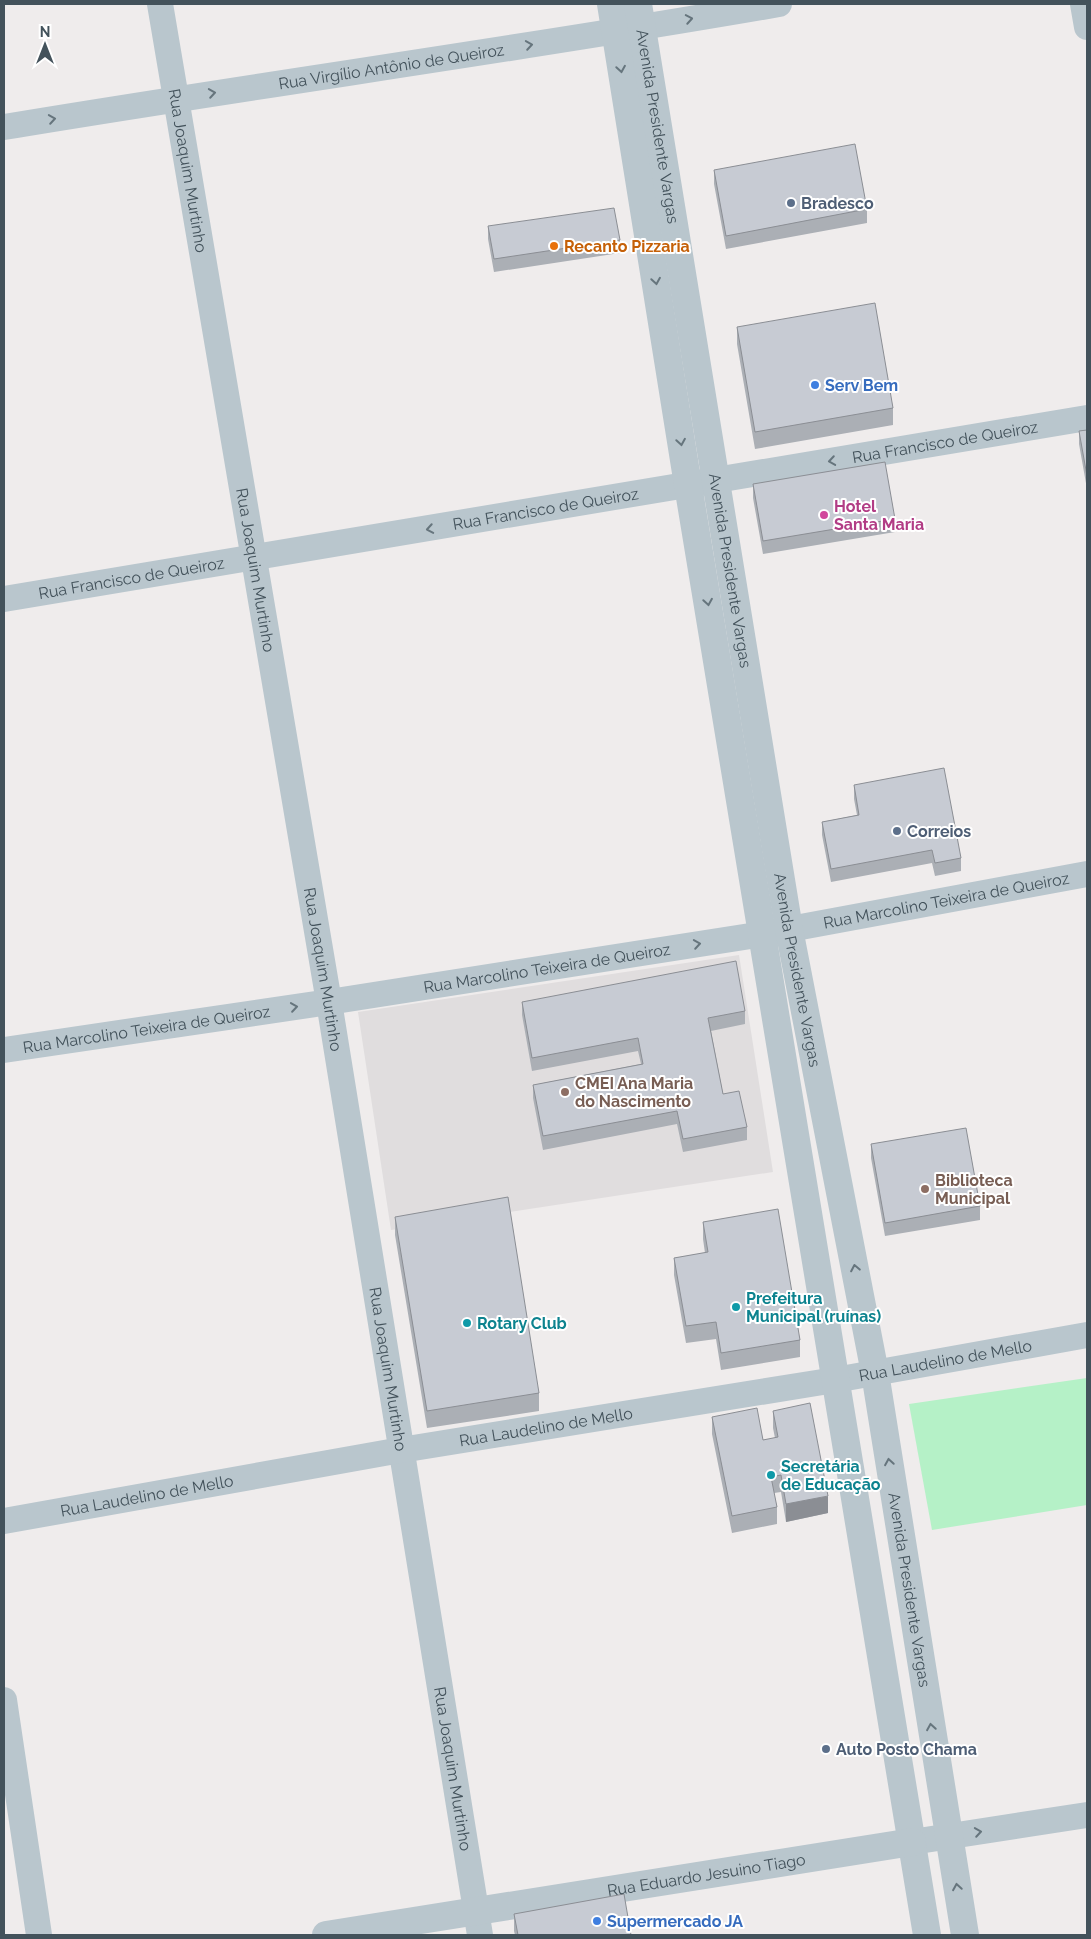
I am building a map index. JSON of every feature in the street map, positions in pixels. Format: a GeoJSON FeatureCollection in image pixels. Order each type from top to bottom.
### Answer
{"type":"FeatureCollection","features":[{"type":"Feature","properties":{"kind":"street","name":"Rua Joaquim Murtinho"},"geometry":{"type":"LineString","coordinates":[[160,4],[329,1002],[478,1924]]}},
{"type":"Feature","properties":{"kind":"street","name":"Avenida Presidente Vargas"},"geometry":{"type":"LineString","coordinates":[[611,4],[688,485],[927,1935]]}},
{"type":"Feature","properties":{"kind":"street","name":"Rua Virgílio Antônio de Queiroz"},"geometry":{"type":"LineString","coordinates":[[4,127],[616,32],[640,16],[780,4]]}},
{"type":"Feature","properties":{"kind":"street"},"geometry":{"type":"LineString","coordinates":[[1083,4],[1087,27]]}},
{"type":"Feature","properties":{"kind":"street","name":"Avenida Presidente Vargas"},"geometry":{"type":"LineString","coordinates":[[640,16],[789,930],[875,1373],[965,1935]]}},
{"type":"Feature","properties":{"kind":"street","name":"Rua Francisco de Queiroz"},"geometry":{"type":"LineString","coordinates":[[4,600],[1087,418]]}},
{"type":"Feature","properties":{"kind":"street","name":"Rua Marcolino Teixeira de Queiroz"},"geometry":{"type":"LineString","coordinates":[[4,1050],[329,1002],[789,930],[1087,874]]}},
{"type":"Feature","properties":{"kind":"street","name":"Rua Laudelino de Mello"},"geometry":{"type":"LineString","coordinates":[[4,1521],[401,1450],[835,1380],[1087,1335]]}},
{"type":"Feature","properties":{"kind":"street"},"geometry":{"type":"LineString","coordinates":[[4,1700],[39,1935]]}},
{"type":"Feature","properties":{"kind":"street","name":"Rua Eduardo Jesuino Tiago"},"geometry":{"type":"LineString","coordinates":[[326,1935],[478,1924],[912,1842],[1087,1814]]}},
{"type":"Feature","properties":{"kind":"shaded area","name":"CMEI Ana Maria do Nascimento"},"geometry":{"type":"Polygon","coordinates":[[[739,955],[773,1172],[391,1230],[358,1012],[739,955]]]}},
{"type":"Feature","properties":{"kind":"green space"},"geometry":{"type":"Polygon","coordinates":[[[1087,1378],[1087,1505],[932,1530],[909,1404],[1087,1378]]]}},
{"type":"Feature","properties":{"kind":"building","name":"Bradesco"},"geometry":{"type":"Polygon","coordinates":[[[855,144],[867,209],[726,236],[714,170],[855,144]]]}},
{"type":"Feature","properties":{"kind":"building"},"geometry":{"type":"Polygon","coordinates":[[[614,208],[620,240],[494,259],[488,226],[614,208]]]}},
{"type":"Feature","properties":{"kind":"building","name":"Serv Bem"},"geometry":{"type":"Polygon","coordinates":[[[875,303],[893,408],[755,432],[737,327],[875,303]]]}},
{"type":"Feature","properties":{"kind":"building"},"geometry":{"type":"Polygon","coordinates":[[[1087,430],[1087,476],[1079,431],[1087,430]]]}},
{"type":"Feature","properties":{"kind":"building","name":"Hotel Santa Maria"},"geometry":{"type":"Polygon","coordinates":[[[885,462],[895,519],[763,541],[753,484],[885,462]]]}},
{"type":"Feature","properties":{"kind":"building","name":"Correios"},"geometry":{"type":"Polygon","coordinates":[[[944,768],[961,858],[935,863],[932,850],[831,869],[822,822],[859,815],[854,785],[944,768]]]}},
{"type":"Feature","properties":{"kind":"building"},"geometry":{"type":"Polygon","coordinates":[[[736,961],[745,1011],[708,1018],[723,1094],[739,1091],[747,1127],[683,1139],[677,1111],[543,1136],[533,1085],[643,1064],[638,1038],[532,1058],[522,1002],[736,961]]]}},
{"type":"Feature","properties":{"kind":"building","name":"Biblioteca Municipal"},"geometry":{"type":"Polygon","coordinates":[[[966,1128],[980,1206],[885,1223],[871,1144],[966,1128]]]}},
{"type":"Feature","properties":{"kind":"building","name":"Rotary Club"},"geometry":{"type":"Polygon","coordinates":[[[508,1197],[539,1393],[427,1411],[395,1217],[508,1197]]]}},
{"type":"Feature","properties":{"kind":"building","name":"Prefeitura Municipal (ruínas)"},"geometry":{"type":"Polygon","coordinates":[[[778,1209],[800,1340],[721,1353],[716,1322],[686,1326],[674,1258],[708,1252],[703,1222],[778,1209]]]}},
{"type":"Feature","properties":{"kind":"building","name":"Secretária de Educação"},"geometry":{"type":"Polygon","coordinates":[[[810,1403],[828,1496],[786,1504],[781,1475],[771,1477],[777,1507],[732,1516],[712,1417],[757,1408],[763,1440],[778,1437],[773,1411],[810,1403]]]}},
{"type":"Feature","properties":{"kind":"building"},"geometry":{"type":"Polygon","coordinates":[[[624,1894],[631,1935],[518,1935],[514,1914],[624,1894]]]}},
{"type":"Feature","properties":{"kind":"place","name":"Bradesco"},"geometry":{"type":"Point","coordinates":[791,203]}},
{"type":"Feature","properties":{"kind":"place","name":"Recanto Pizzaria"},"geometry":{"type":"Point","coordinates":[554,246]}},
{"type":"Feature","properties":{"kind":"place","name":"Serv Bem"},"geometry":{"type":"Point","coordinates":[815,385]}},
{"type":"Feature","properties":{"kind":"place","name":"Hotel Santa Maria"},"geometry":{"type":"Point","coordinates":[824,515]}},
{"type":"Feature","properties":{"kind":"place","name":"Correios"},"geometry":{"type":"Point","coordinates":[897,831]}},
{"type":"Feature","properties":{"kind":"place","name":"CMEI Ana Maria do Nascimento"},"geometry":{"type":"Point","coordinates":[565,1092]}},
{"type":"Feature","properties":{"kind":"place","name":"Biblioteca Municipal"},"geometry":{"type":"Point","coordinates":[925,1189]}},
{"type":"Feature","properties":{"kind":"place","name":"Prefeitura Municipal (ruínas)"},"geometry":{"type":"Point","coordinates":[736,1307]}},
{"type":"Feature","properties":{"kind":"place","name":"Rotary Club"},"geometry":{"type":"Point","coordinates":[467,1323]}},
{"type":"Feature","properties":{"kind":"place","name":"Secretária de Educação"},"geometry":{"type":"Point","coordinates":[771,1475]}},
{"type":"Feature","properties":{"kind":"place","name":"Auto Posto Chama"},"geometry":{"type":"Point","coordinates":[826,1749]}},
{"type":"Feature","properties":{"kind":"place","name":"Supermercado JA"},"geometry":{"type":"Point","coordinates":[597,1921]}}]}
